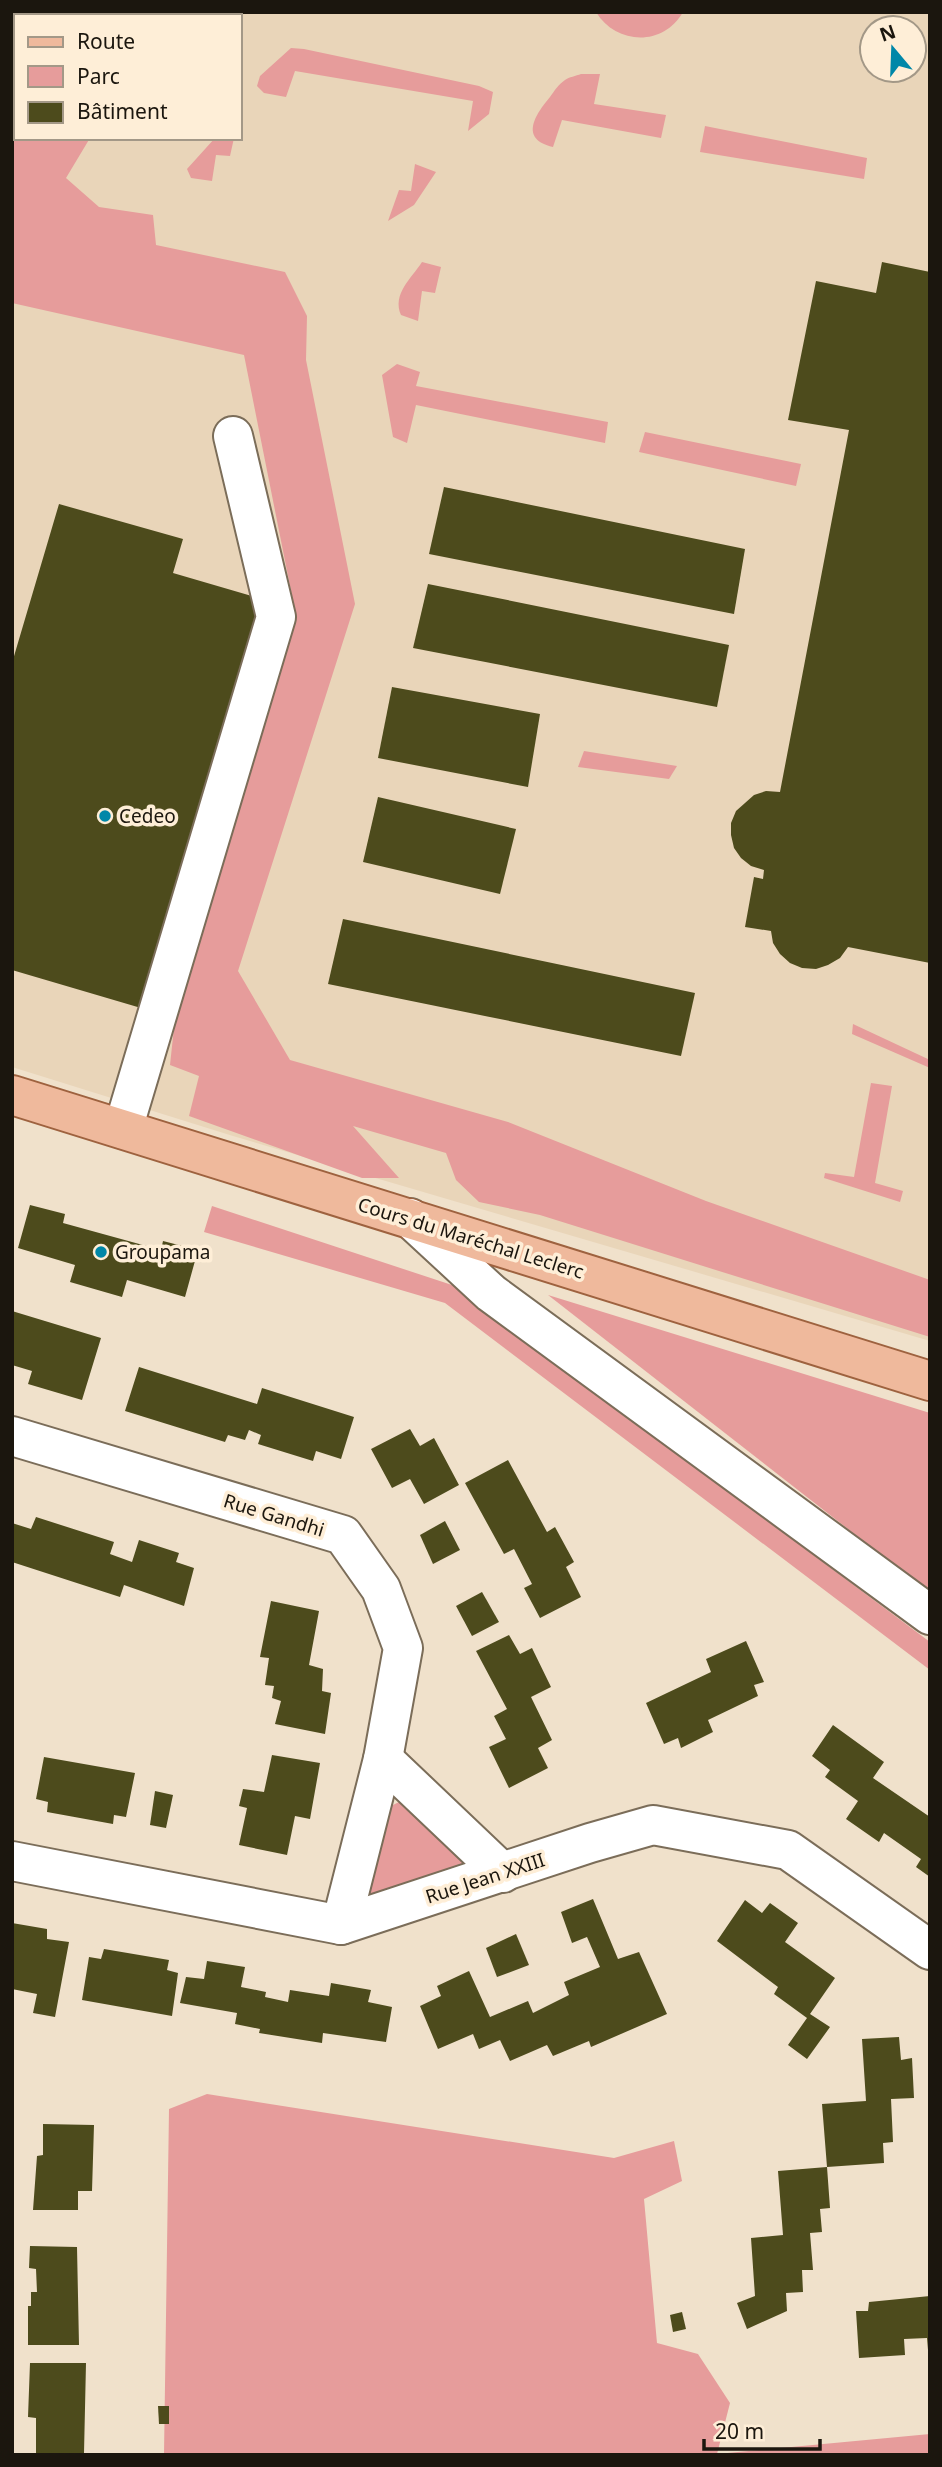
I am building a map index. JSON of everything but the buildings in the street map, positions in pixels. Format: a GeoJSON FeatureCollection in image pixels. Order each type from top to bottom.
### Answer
{"type":"FeatureCollection","features":[{"type":"Feature","properties":{"kind":"main road","name":"Cours du Maréchal Leclerc"},"geometry":{"type":"LineString","coordinates":[[12,1095],[410,1219],[921,1373]]}},
{"type":"Feature","properties":{"kind":"street"},"geometry":{"type":"LineString","coordinates":[[122,1129],[276,617],[233,436]]}},
{"type":"Feature","properties":{"kind":"street"},"geometry":{"type":"LineString","coordinates":[[410,1219],[491,1293],[930,1615]]}},
{"type":"Feature","properties":{"kind":"street","name":"Rue Gandhi"},"geometry":{"type":"LineString","coordinates":[[12,1436],[343,1535],[381,1589],[402,1648],[383,1759],[341,1925]]}},
{"type":"Feature","properties":{"kind":"street"},"geometry":{"type":"LineString","coordinates":[[383,1759],[503,1873]]}},
{"type":"Feature","properties":{"kind":"street","name":"Rue Jean XXIII"},"geometry":{"type":"LineString","coordinates":[[12,1861],[341,1925],[653,1825],[788,1850],[930,1950]]}},
{"type":"Feature","properties":{"kind":"shaded area"},"geometry":{"type":"Polygon","coordinates":[[[12,12],[930,12],[930,1341],[233,1136],[12,1067],[12,12]]]}},
{"type":"Feature","properties":{"kind":"green space"},"geometry":{"type":"Polygon","coordinates":[[[596,12],[683,12],[664,31],[639,38],[615,31],[596,12]]]}},
{"type":"Feature","properties":{"kind":"green space"},"geometry":{"type":"Polygon","coordinates":[[[291,48],[479,86],[493,92],[489,114],[468,131],[473,101],[295,71],[286,97],[264,93],[257,86],[260,76],[291,48]]]}},
{"type":"Feature","properties":{"kind":"green space"},"geometry":{"type":"Polygon","coordinates":[[[581,74],[600,74],[594,104],[666,115],[661,138],[562,120],[553,147],[542,143],[533,132],[535,119],[563,82],[581,74]]]}},
{"type":"Feature","properties":{"kind":"green space"},"geometry":{"type":"Polygon","coordinates":[[[705,126],[867,158],[864,179],[700,152],[705,126]]]}},
{"type":"Feature","properties":{"kind":"green space"},"geometry":{"type":"Polygon","coordinates":[[[14,128],[14,140],[89,140],[66,178],[99,207],[153,215],[156,245],[285,272],[307,316],[306,360],[355,604],[238,971],[290,1060],[508,1122],[706,1201],[930,1280],[930,1337],[540,1215],[479,1202],[456,1180],[446,1153],[353,1126],[399,1178],[362,1178],[189,1116],[199,1076],[170,1065],[176,1009],[295,611],[244,355],[12,303],[14,128]]]}},
{"type":"Feature","properties":{"kind":"green space"},"geometry":{"type":"Polygon","coordinates":[[[213,140],[234,140],[230,156],[216,155],[212,181],[191,178],[187,169],[213,140]]]}},
{"type":"Feature","properties":{"kind":"green space"},"geometry":{"type":"Polygon","coordinates":[[[415,164],[436,172],[414,205],[388,221],[399,190],[411,191],[415,164]]]}},
{"type":"Feature","properties":{"kind":"green space"},"geometry":{"type":"Polygon","coordinates":[[[422,262],[441,267],[435,293],[422,291],[418,321],[401,315],[399,300],[404,287],[422,262]]]}},
{"type":"Feature","properties":{"kind":"green space"},"geometry":{"type":"Polygon","coordinates":[[[397,364],[420,372],[416,386],[608,422],[605,443],[416,405],[407,443],[393,437],[382,375],[397,364]]]}},
{"type":"Feature","properties":{"kind":"green space"},"geometry":{"type":"Polygon","coordinates":[[[645,432],[801,464],[796,486],[639,452],[645,432]]]}},
{"type":"Feature","properties":{"kind":"green space"},"geometry":{"type":"Polygon","coordinates":[[[584,751],[677,766],[669,779],[578,767],[584,751]]]}},
{"type":"Feature","properties":{"kind":"green space"},"geometry":{"type":"Polygon","coordinates":[[[853,1024],[930,1060],[930,1068],[852,1034],[853,1024]]]}},
{"type":"Feature","properties":{"kind":"green space"},"geometry":{"type":"Polygon","coordinates":[[[871,1083],[892,1086],[875,1183],[903,1191],[900,1202],[824,1178],[825,1173],[854,1177],[871,1083]]]}},
{"type":"Feature","properties":{"kind":"green space"},"geometry":{"type":"Polygon","coordinates":[[[212,1206],[452,1285],[930,1642],[930,1670],[445,1303],[204,1232],[212,1206]]]}},
{"type":"Feature","properties":{"kind":"green space"},"geometry":{"type":"Polygon","coordinates":[[[548,1295],[930,1413],[930,1593],[548,1295]]]}},
{"type":"Feature","properties":{"kind":"green space"},"geometry":{"type":"Polygon","coordinates":[[[401,1801],[470,1863],[368,1896],[391,1806],[401,1801]]]}},
{"type":"Feature","properties":{"kind":"green space"},"geometry":{"type":"Polygon","coordinates":[[[207,2094],[614,2158],[674,2141],[682,2181],[644,2199],[657,2343],[698,2354],[730,2403],[717,2454],[930,2434],[930,2455],[164,2455],[169,2109],[207,2094]]]}},
{"type":"Feature","properties":{"kind":"place","name":"Cedeo"},"geometry":{"type":"Point","coordinates":[105,816]}},
{"type":"Feature","properties":{"kind":"place","name":"Groupama"},"geometry":{"type":"Point","coordinates":[101,1252]}}]}
